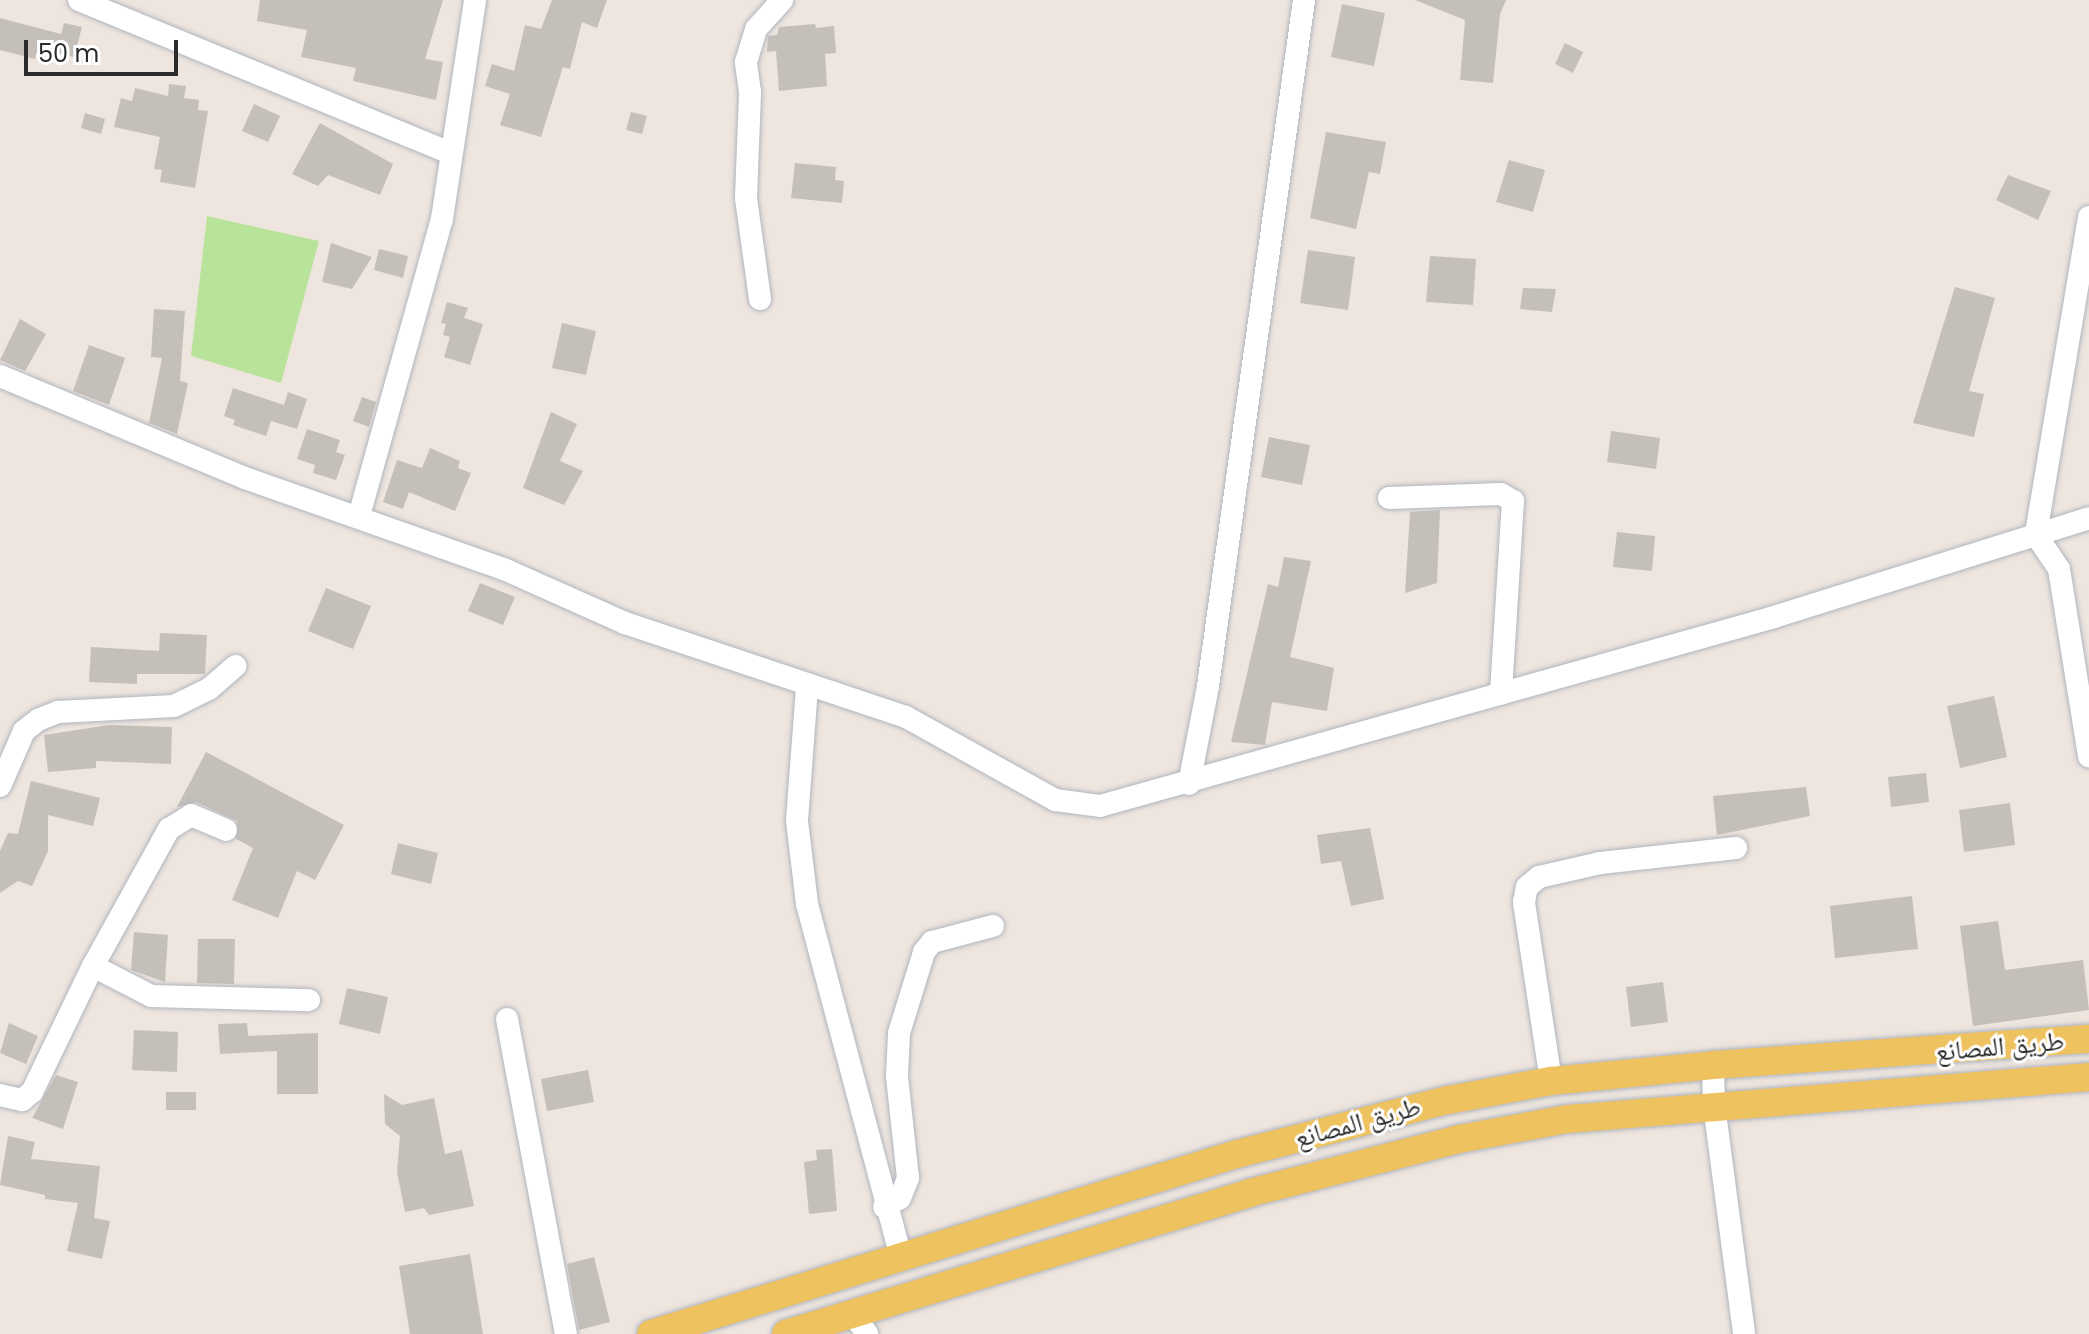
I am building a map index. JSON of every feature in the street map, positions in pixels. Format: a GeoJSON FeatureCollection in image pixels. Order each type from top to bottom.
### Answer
{"type":"FeatureCollection","features":[{"type":"Feature","properties":{"kind":"main road","name":"طريق المصانع"},"geometry":{"type":"LineString","coordinates":[[651,1334],[902,1260],[1237,1154],[1448,1100],[1551,1081],[1713,1065],[2089,1039]]}},
{"type":"Feature","properties":{"kind":"main road","name":"طريق المصانع"},"geometry":{"type":"LineString","coordinates":[[786,1334],[860,1324],[1249,1193],[1459,1139],[1567,1119],[2089,1077]]}},
{"type":"Feature","properties":{"kind":"street"},"geometry":{"type":"LineString","coordinates":[[79,0],[451,153]]}},
{"type":"Feature","properties":{"kind":"street"},"geometry":{"type":"LineString","coordinates":[[359,516],[442,219],[475,0]]}},
{"type":"Feature","properties":{"kind":"street"},"geometry":{"type":"LineString","coordinates":[[760,299],[746,198],[750,92],[746,62],[756,29],[782,0]]}},
{"type":"Feature","properties":{"kind":"street"},"geometry":{"type":"LineString","coordinates":[[1189,784],[1208,686],[1304,0]]}},
{"type":"Feature","properties":{"kind":"street"},"geometry":{"type":"LineString","coordinates":[[2089,217],[2036,535],[2059,569],[2089,757]]}},
{"type":"Feature","properties":{"kind":"street"},"geometry":{"type":"LineString","coordinates":[[0,376],[231,473],[506,570],[625,623],[935,730],[1055,800],[1100,806],[1189,784],[1501,694],[2089,518]]}},
{"type":"Feature","properties":{"kind":"street"},"geometry":{"type":"LineString","coordinates":[[1389,498],[1501,494],[1513,501],[1501,694]]}},
{"type":"Feature","properties":{"kind":"street"},"geometry":{"type":"LineString","coordinates":[[0,786],[24,731],[38,720],[58,712],[174,706],[209,689],[235,666]]}},
{"type":"Feature","properties":{"kind":"street"},"geometry":{"type":"LineString","coordinates":[[807,687],[797,821],[807,904],[884,1207],[902,1260]]}},
{"type":"Feature","properties":{"kind":"street"},"geometry":{"type":"LineString","coordinates":[[0,1095],[22,1100],[32,1092],[93,966],[178,820],[191,815],[226,830]]}},
{"type":"Feature","properties":{"kind":"street"},"geometry":{"type":"LineString","coordinates":[[1551,1081],[1524,902],[1527,887],[1539,877],[1600,863],[1736,848]]}},
{"type":"Feature","properties":{"kind":"street"},"geometry":{"type":"LineString","coordinates":[[884,1207],[900,1198],[908,1178],[897,1076],[899,1033],[924,952],[932,942],[993,926]]}},
{"type":"Feature","properties":{"kind":"street"},"geometry":{"type":"LineString","coordinates":[[93,966],[151,996],[309,1000]]}},
{"type":"Feature","properties":{"kind":"street"},"geometry":{"type":"LineString","coordinates":[[507,1019],[566,1334]]}},
{"type":"Feature","properties":{"kind":"street"},"geometry":{"type":"LineString","coordinates":[[1713,1065],[1714,1105],[1744,1334]]}},
{"type":"Feature","properties":{"kind":"green space"},"geometry":{"type":"Polygon","coordinates":[[[207,216],[319,241],[281,383],[191,356],[207,216]]]}},
{"type":"Feature","properties":{"kind":"building"},"geometry":{"type":"Polygon","coordinates":[[[260,0],[443,0],[425,59],[443,62],[436,100],[353,81],[356,68],[301,57],[307,30],[257,21],[260,0]]]}},
{"type":"Feature","properties":{"kind":"building"},"geometry":{"type":"Polygon","coordinates":[[[552,0],[607,0],[597,28],[582,22],[570,69],[563,67],[541,137],[500,125],[510,94],[485,86],[492,64],[514,71],[525,25],[541,29],[552,0]]]}},
{"type":"Feature","properties":{"kind":"building"},"geometry":{"type":"Polygon","coordinates":[[[1415,0],[1506,0],[1500,14],[1493,83],[1460,80],[1465,20],[1415,0]]]}},
{"type":"Feature","properties":{"kind":"building"},"geometry":{"type":"Polygon","coordinates":[[[1342,4],[1385,13],[1374,66],[1331,57],[1342,4]]]}},
{"type":"Feature","properties":{"kind":"building"},"geometry":{"type":"Polygon","coordinates":[[[0,18],[61,34],[64,23],[82,27],[74,57],[38,48],[35,59],[0,50],[0,18]]]}},
{"type":"Feature","properties":{"kind":"building"},"geometry":{"type":"Polygon","coordinates":[[[815,24],[816,28],[834,26],[836,53],[825,54],[827,86],[779,91],[776,51],[767,52],[768,36],[777,35],[779,27],[815,24]]]}},
{"type":"Feature","properties":{"kind":"building"},"geometry":{"type":"Polygon","coordinates":[[[1565,43],[1583,52],[1573,73],[1555,64],[1565,43]]]}},
{"type":"Feature","properties":{"kind":"building"},"geometry":{"type":"Polygon","coordinates":[[[169,84],[186,86],[184,98],[199,100],[198,110],[208,111],[195,188],[160,182],[162,170],[154,169],[160,137],[114,127],[121,98],[132,101],[135,88],[168,96],[169,84]]]}},
{"type":"Feature","properties":{"kind":"building"},"geometry":{"type":"Polygon","coordinates":[[[254,104],[280,116],[268,142],[242,131],[254,104]]]}},
{"type":"Feature","properties":{"kind":"building"},"geometry":{"type":"Polygon","coordinates":[[[631,112],[647,116],[642,134],[626,130],[631,112]]]}},
{"type":"Feature","properties":{"kind":"building"},"geometry":{"type":"Polygon","coordinates":[[[85,113],[105,119],[101,134],[81,128],[85,113]]]}},
{"type":"Feature","properties":{"kind":"building"},"geometry":{"type":"Polygon","coordinates":[[[320,123],[393,164],[380,195],[328,175],[318,186],[292,174],[320,123]]]}},
{"type":"Feature","properties":{"kind":"building"},"geometry":{"type":"Polygon","coordinates":[[[1326,132],[1386,142],[1380,174],[1369,172],[1356,229],[1310,218],[1326,132]]]}},
{"type":"Feature","properties":{"kind":"building"},"geometry":{"type":"Polygon","coordinates":[[[1509,160],[1545,170],[1533,212],[1496,202],[1509,160]]]}},
{"type":"Feature","properties":{"kind":"building"},"geometry":{"type":"Polygon","coordinates":[[[795,163],[836,167],[835,180],[844,181],[842,203],[791,198],[795,163]]]}},
{"type":"Feature","properties":{"kind":"building"},"geometry":{"type":"Polygon","coordinates":[[[2008,175],[2051,191],[2038,220],[1996,200],[2008,175]]]}},
{"type":"Feature","properties":{"kind":"building"},"geometry":{"type":"Polygon","coordinates":[[[331,243],[372,257],[352,289],[322,282],[331,243]]]}},
{"type":"Feature","properties":{"kind":"building"},"geometry":{"type":"Polygon","coordinates":[[[379,249],[408,256],[403,278],[374,270],[379,249]]]}},
{"type":"Feature","properties":{"kind":"building"},"geometry":{"type":"Polygon","coordinates":[[[1308,250],[1355,257],[1348,310],[1300,303],[1308,250]]]}},
{"type":"Feature","properties":{"kind":"building"},"geometry":{"type":"Polygon","coordinates":[[[1430,256],[1476,259],[1473,305],[1426,302],[1430,256]]]}},
{"type":"Feature","properties":{"kind":"building"},"geometry":{"type":"Polygon","coordinates":[[[1955,287],[1995,298],[1969,391],[1984,394],[1974,437],[1913,423],[1955,287]]]}},
{"type":"Feature","properties":{"kind":"building"},"geometry":{"type":"Polygon","coordinates":[[[1523,288],[1556,289],[1552,312],[1520,309],[1523,288]]]}},
{"type":"Feature","properties":{"kind":"building"},"geometry":{"type":"Polygon","coordinates":[[[447,302],[468,308],[464,318],[483,324],[470,365],[444,357],[450,337],[443,335],[446,324],[441,323],[447,302]]]}},
{"type":"Feature","properties":{"kind":"building"},"geometry":{"type":"Polygon","coordinates":[[[154,309],[185,311],[180,381],[188,383],[177,434],[149,423],[162,358],[151,357],[154,309]]]}},
{"type":"Feature","properties":{"kind":"building"},"geometry":{"type":"Polygon","coordinates":[[[20,319],[46,334],[25,371],[0,360],[20,319]]]}},
{"type":"Feature","properties":{"kind":"building"},"geometry":{"type":"Polygon","coordinates":[[[562,323],[596,331],[586,375],[552,368],[562,323]]]}},
{"type":"Feature","properties":{"kind":"building"},"geometry":{"type":"Polygon","coordinates":[[[89,345],[125,358],[109,405],[73,391],[89,345]]]}},
{"type":"Feature","properties":{"kind":"building"},"geometry":{"type":"Polygon","coordinates":[[[233,388],[284,405],[288,392],[307,399],[297,429],[271,421],[266,436],[233,425],[235,420],[224,416],[233,388]]]}},
{"type":"Feature","properties":{"kind":"building"},"geometry":{"type":"Polygon","coordinates":[[[362,397],[376,402],[369,427],[353,421],[362,397]]]}},
{"type":"Feature","properties":{"kind":"building"},"geometry":{"type":"Polygon","coordinates":[[[551,412],[577,424],[560,461],[583,471],[564,505],[523,488],[551,412]]]}},
{"type":"Feature","properties":{"kind":"building"},"geometry":{"type":"Polygon","coordinates":[[[307,429],[340,440],[336,452],[345,455],[336,480],[313,473],[315,465],[297,459],[307,429]]]}},
{"type":"Feature","properties":{"kind":"building"},"geometry":{"type":"Polygon","coordinates":[[[1611,431],[1660,438],[1656,469],[1607,462],[1611,431]]]}},
{"type":"Feature","properties":{"kind":"building"},"geometry":{"type":"Polygon","coordinates":[[[1269,437],[1310,445],[1302,485],[1261,477],[1269,437]]]}},
{"type":"Feature","properties":{"kind":"building"},"geometry":{"type":"Polygon","coordinates":[[[430,448],[460,461],[458,468],[471,473],[455,511],[409,492],[403,509],[383,502],[397,460],[422,468],[430,448]]]}},
{"type":"Feature","properties":{"kind":"building"},"geometry":{"type":"Polygon","coordinates":[[[1440,510],[1437,583],[1405,593],[1410,512],[1440,510]]]}},
{"type":"Feature","properties":{"kind":"building"},"geometry":{"type":"Polygon","coordinates":[[[1617,532],[1655,536],[1652,571],[1613,567],[1617,532]]]}},
{"type":"Feature","properties":{"kind":"building"},"geometry":{"type":"Polygon","coordinates":[[[1284,557],[1311,561],[1290,657],[1334,668],[1327,711],[1272,702],[1265,745],[1231,742],[1268,584],[1278,587],[1284,557]]]}},
{"type":"Feature","properties":{"kind":"building"},"geometry":{"type":"Polygon","coordinates":[[[480,583],[515,597],[503,625],[468,611],[480,583]]]}},
{"type":"Feature","properties":{"kind":"building"},"geometry":{"type":"Polygon","coordinates":[[[326,588],[371,606],[353,649],[308,631],[326,588]]]}},
{"type":"Feature","properties":{"kind":"building"},"geometry":{"type":"Polygon","coordinates":[[[160,633],[207,635],[205,674],[137,674],[137,684],[89,682],[91,647],[159,651],[160,633]]]}},
{"type":"Feature","properties":{"kind":"building"},"geometry":{"type":"Polygon","coordinates":[[[1994,696],[2007,757],[1960,768],[1947,706],[1994,696]]]}},
{"type":"Feature","properties":{"kind":"building"},"geometry":{"type":"Polygon","coordinates":[[[109,725],[172,727],[171,764],[96,761],[96,768],[48,772],[44,735],[109,725]]]}},
{"type":"Feature","properties":{"kind":"building"},"geometry":{"type":"Polygon","coordinates":[[[206,752],[344,825],[315,880],[297,871],[278,918],[232,900],[253,848],[236,839],[237,821],[196,802],[177,807],[206,752]]]}},
{"type":"Feature","properties":{"kind":"building"},"geometry":{"type":"Polygon","coordinates":[[[1926,773],[1929,802],[1891,807],[1888,777],[1926,773]]]}},
{"type":"Feature","properties":{"kind":"building"},"geometry":{"type":"Polygon","coordinates":[[[31,781],[100,798],[93,826],[48,815],[48,851],[32,886],[18,881],[0,893],[0,851],[8,833],[18,834],[31,781]]]}},
{"type":"Feature","properties":{"kind":"building"},"geometry":{"type":"Polygon","coordinates":[[[1806,787],[1810,816],[1717,835],[1713,796],[1806,787]]]}},
{"type":"Feature","properties":{"kind":"building"},"geometry":{"type":"Polygon","coordinates":[[[2010,803],[2015,845],[1964,852],[1959,810],[2010,803]]]}},
{"type":"Feature","properties":{"kind":"building"},"geometry":{"type":"Polygon","coordinates":[[[1370,828],[1384,899],[1351,906],[1341,861],[1321,864],[1317,835],[1370,828]]]}},
{"type":"Feature","properties":{"kind":"building"},"geometry":{"type":"Polygon","coordinates":[[[398,843],[438,853],[431,884],[391,874],[398,843]]]}},
{"type":"Feature","properties":{"kind":"building"},"geometry":{"type":"Polygon","coordinates":[[[1912,896],[1918,949],[1835,958],[1830,906],[1912,896]]]}},
{"type":"Feature","properties":{"kind":"building"},"geometry":{"type":"Polygon","coordinates":[[[1998,921],[2005,970],[2083,960],[2089,1010],[1973,1026],[1960,926],[1998,921]]]}},
{"type":"Feature","properties":{"kind":"building"},"geometry":{"type":"Polygon","coordinates":[[[134,932],[168,935],[165,982],[131,970],[134,932]]]}},
{"type":"Feature","properties":{"kind":"building"},"geometry":{"type":"Polygon","coordinates":[[[198,939],[235,939],[234,984],[197,983],[198,939]]]}},
{"type":"Feature","properties":{"kind":"building"},"geometry":{"type":"Polygon","coordinates":[[[1663,982],[1668,1022],[1631,1027],[1626,987],[1663,982]]]}},
{"type":"Feature","properties":{"kind":"building"},"geometry":{"type":"Polygon","coordinates":[[[347,988],[388,997],[380,1034],[339,1024],[347,988]]]}},
{"type":"Feature","properties":{"kind":"building"},"geometry":{"type":"Polygon","coordinates":[[[9,1023],[38,1036],[26,1064],[0,1053],[9,1023]]]}},
{"type":"Feature","properties":{"kind":"building"},"geometry":{"type":"Polygon","coordinates":[[[247,1023],[248,1036],[318,1033],[318,1094],[277,1094],[277,1051],[220,1054],[218,1024],[247,1023]]]}},
{"type":"Feature","properties":{"kind":"building"},"geometry":{"type":"Polygon","coordinates":[[[134,1030],[178,1032],[177,1072],[132,1070],[134,1030]]]}},
{"type":"Feature","properties":{"kind":"building"},"geometry":{"type":"Polygon","coordinates":[[[588,1070],[594,1102],[547,1111],[541,1079],[588,1070]]]}},
{"type":"Feature","properties":{"kind":"building"},"geometry":{"type":"Polygon","coordinates":[[[56,1075],[78,1082],[63,1129],[32,1118],[56,1075]]]}},
{"type":"Feature","properties":{"kind":"building"},"geometry":{"type":"Polygon","coordinates":[[[166,1092],[196,1092],[196,1110],[166,1110],[166,1092]]]}},
{"type":"Feature","properties":{"kind":"building"},"geometry":{"type":"Polygon","coordinates":[[[384,1094],[402,1105],[434,1098],[445,1154],[462,1150],[474,1206],[429,1215],[424,1208],[405,1212],[397,1172],[400,1136],[385,1124],[384,1094]]]}},
{"type":"Feature","properties":{"kind":"building"},"geometry":{"type":"Polygon","coordinates":[[[8,1136],[35,1142],[31,1159],[100,1166],[94,1218],[110,1221],[102,1259],[67,1251],[78,1203],[45,1199],[45,1195],[0,1185],[8,1136]]]}},
{"type":"Feature","properties":{"kind":"building"},"geometry":{"type":"Polygon","coordinates":[[[832,1149],[837,1211],[809,1214],[804,1162],[817,1160],[816,1150],[832,1149]]]}},
{"type":"Feature","properties":{"kind":"building"},"geometry":{"type":"Polygon","coordinates":[[[470,1254],[483,1334],[410,1334],[399,1266],[470,1254]]]}},
{"type":"Feature","properties":{"kind":"building"},"geometry":{"type":"Polygon","coordinates":[[[594,1257],[610,1322],[579,1330],[567,1264],[594,1257]]]}}]}
